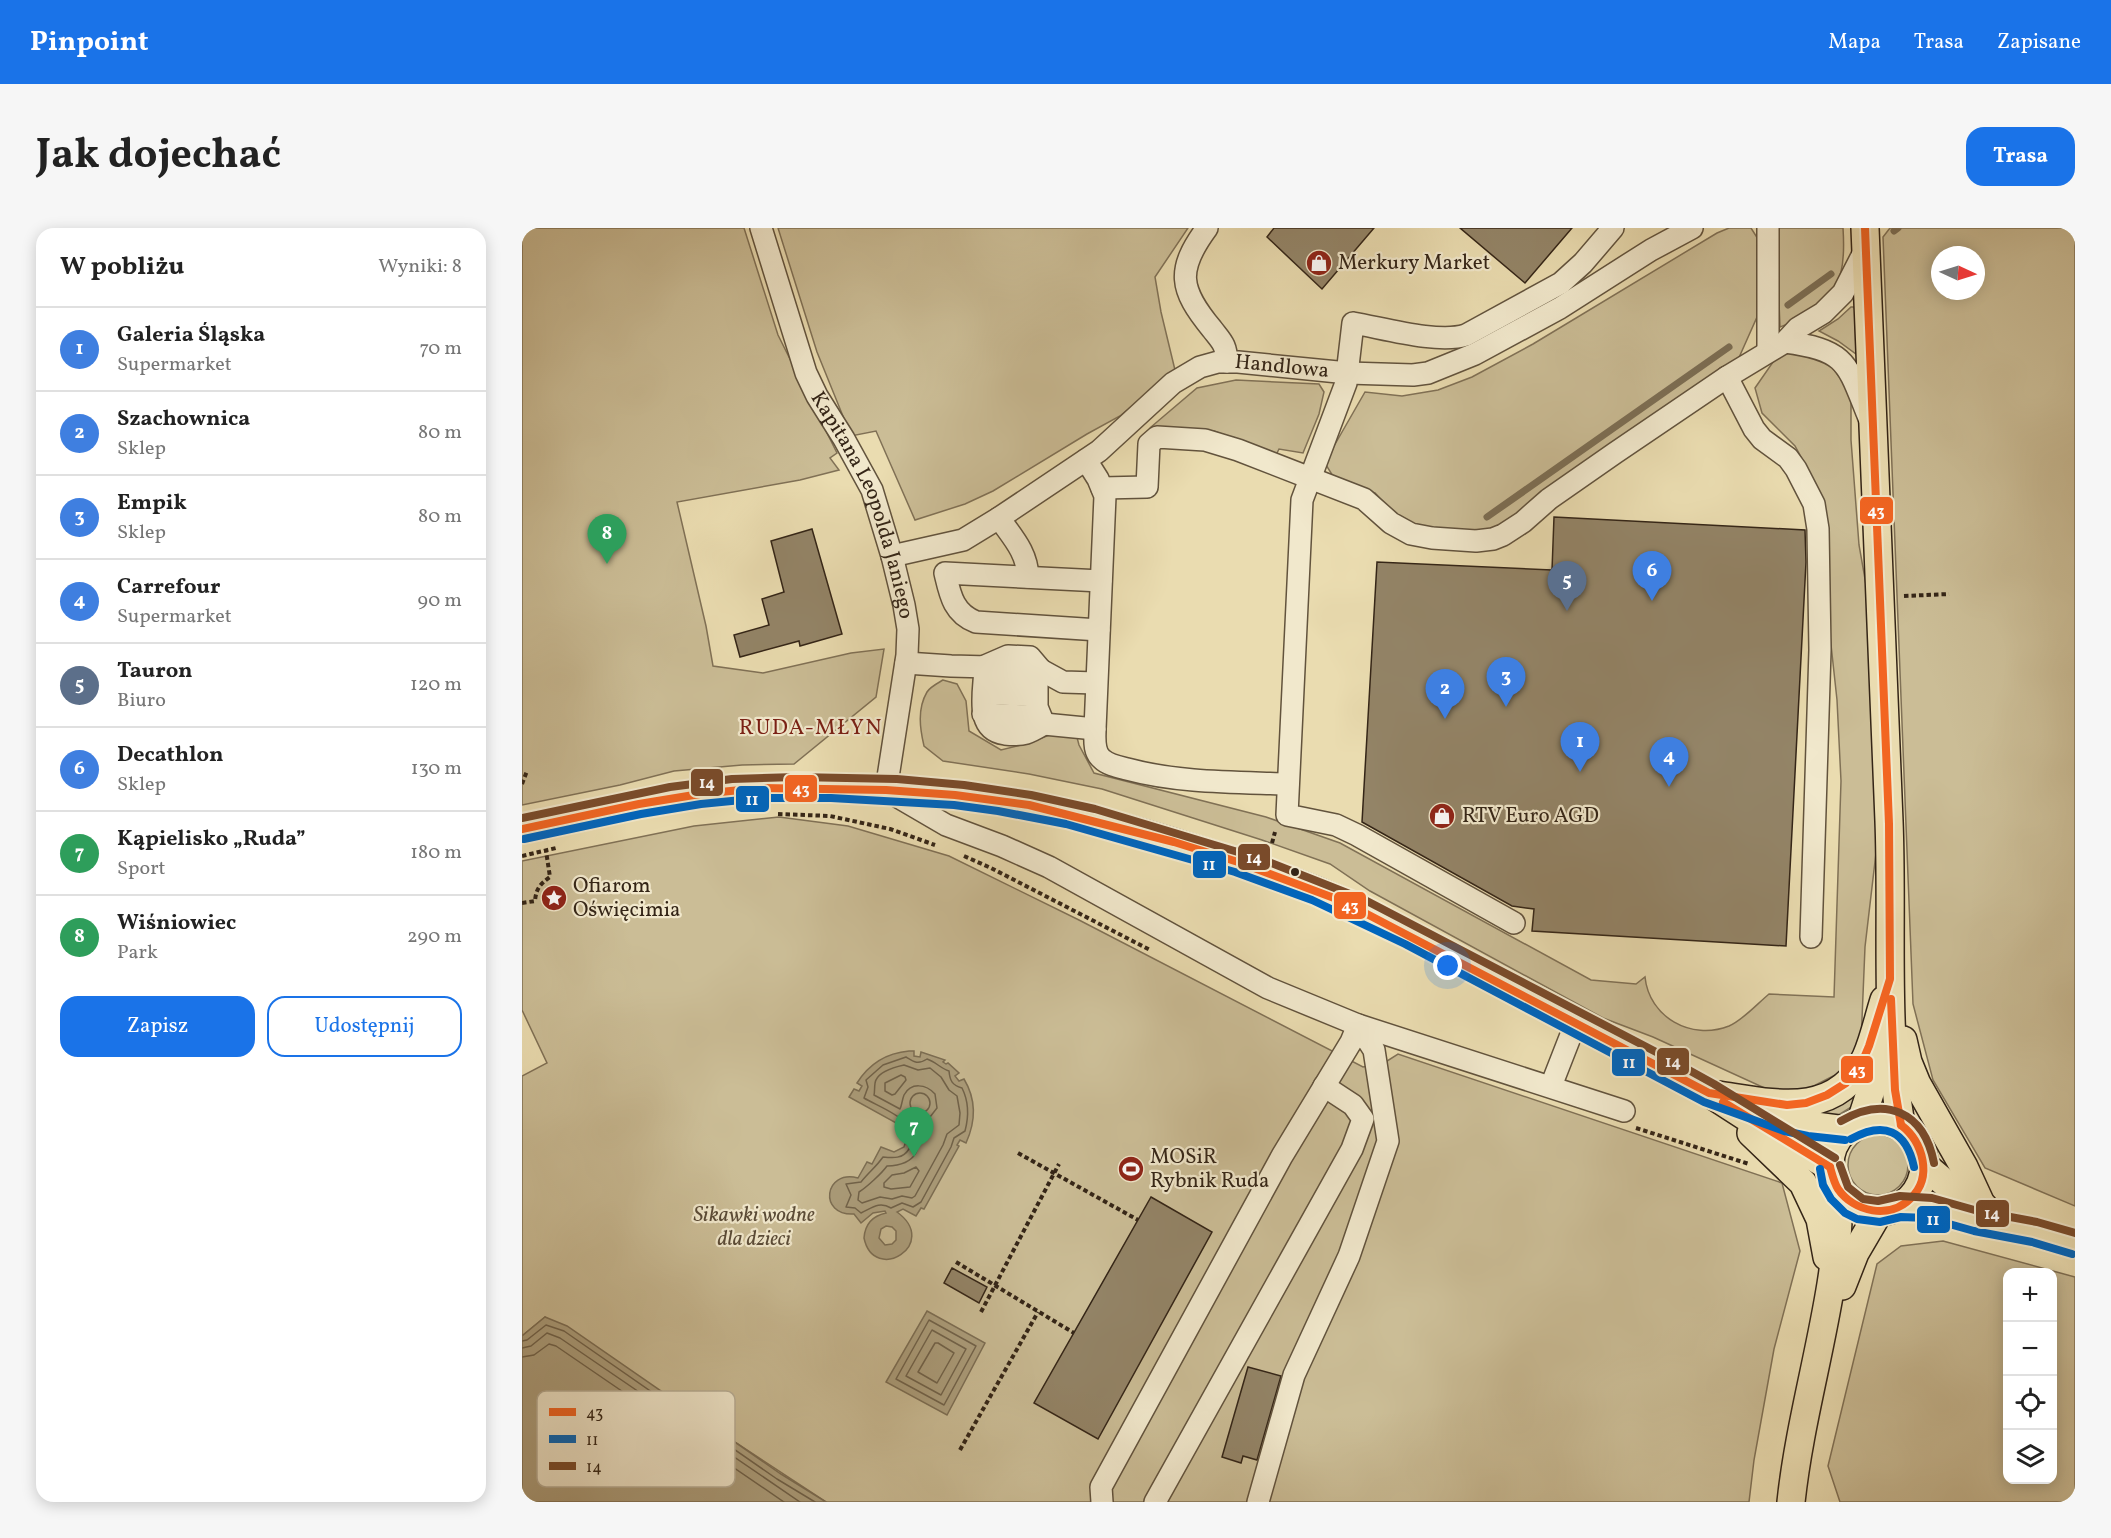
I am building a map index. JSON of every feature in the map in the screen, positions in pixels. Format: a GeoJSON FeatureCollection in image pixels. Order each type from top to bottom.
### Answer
{"type":"FeatureCollection","features":[{"type":"Feature","properties":{"kind":"main road"},"geometry":{"type":"LineString","coordinates":[[1866,238],[1890,846],[1890,980],[1895,1090],[1901,1125]]}},
{"type":"Feature","properties":{"kind":"main road"},"geometry":{"type":"LineString","coordinates":[[522,829],[639,804],[700,794],[761,788],[831,788],[955,795],[1029,806],[1100,822],[1238,862],[1316,890],[1410,935],[1709,1093],[1830,1167]]}},
{"type":"Feature","properties":{"kind":"main road"},"geometry":{"type":"LineString","coordinates":[[1709,1093],[1773,1104],[1797,1105],[1839,1089],[1852,1077],[1866,1056],[1890,980]]}},
{"type":"Feature","properties":{"kind":"main road"},"geometry":{"type":"LineString","coordinates":[[1890,980],[1872,1087],[1854,1126],[1836,1143],[1830,1167],[1839,1193],[1860,1209],[1939,1210],[2075,1244]]}},
{"type":"Feature","properties":{"kind":"main road"},"geometry":{"type":"LineString","coordinates":[[1890,980],[1908,1062],[1917,1084],[1964,1167],[1982,1206]]}},
{"type":"Feature","properties":{"kind":"main road"},"geometry":{"type":"LineString","coordinates":[[1709,1093],[1786,1121],[1809,1126],[1854,1126],[1878,1118],[1893,1121],[1914,1136],[1919,1144],[1924,1166],[1917,1190],[1911,1198],[1890,1209],[1855,1253],[1825,1322]]}},
{"type":"Feature","properties":{"kind":"main road"},"geometry":{"type":"LineString","coordinates":[[1709,1093],[1803,1183],[1820,1219],[1831,1275]]}},
{"type":"Feature","properties":{"kind":"main road"},"geometry":{"type":"LineString","coordinates":[[1924,1166],[1945,1184],[2034,1232]]}},
{"type":"Feature","properties":{"kind":"main road"},"geometry":{"type":"LineString","coordinates":[[1791,1502],[1803,1419],[1825,1322],[1838,1234],[1839,1193]]}},
{"type":"Feature","properties":{"kind":"street","name":"Kapitana Leopolda Janiego"},"geometry":{"type":"LineString","coordinates":[[761,228],[807,373],[817,396],[844,438],[878,504],[906,617],[906,663],[886,790]]}},
{"type":"Feature","properties":{"kind":"street"},"geometry":{"type":"LineString","coordinates":[[1207,228],[1188,257],[1185,270],[1186,284],[1191,300],[1223,342],[1227,362]]}},
{"type":"Feature","properties":{"kind":"street"},"geometry":{"type":"LineString","coordinates":[[1514,923],[1336,825],[1287,815],[1302,500],[1346,383],[1353,323],[1437,337],[1459,337],[1561,283],[1583,263],[1613,228]]}},
{"type":"Feature","properties":{"kind":"street"},"geometry":{"type":"LineString","coordinates":[[1768,228],[1776,346]]}},
{"type":"Feature","properties":{"kind":"street","name":"Handlowa"},"geometry":{"type":"LineString","coordinates":[[892,556],[963,540],[999,518],[1086,460],[1184,376],[1200,367],[1227,362],[1348,373],[1413,375],[1428,373],[1458,362],[1560,308],[1682,230]]}},
{"type":"Feature","properties":{"kind":"street"},"geometry":{"type":"LineString","coordinates":[[1102,488],[1147,487],[1149,444],[1157,437],[1217,442],[1364,499],[1391,523],[1412,534],[1432,538],[1476,541],[1503,536],[1549,499],[1726,377],[1776,346],[1834,304],[1843,293],[1866,238]]}},
{"type":"Feature","properties":{"kind":"street"},"geometry":{"type":"LineString","coordinates":[[1776,346],[1819,347],[1840,360],[1853,378],[1873,428]]}},
{"type":"Feature","properties":{"kind":"street"},"geometry":{"type":"LineString","coordinates":[[1726,377],[1754,429],[1788,458],[1796,469],[1814,504],[1818,529],[1820,650],[1811,938]]}},
{"type":"Feature","properties":{"kind":"street"},"geometry":{"type":"LineString","coordinates":[[1086,460],[1102,488],[1105,503],[1096,683],[1095,746],[1098,754],[1103,760],[1115,766],[1151,776],[1288,784]]}},
{"type":"Feature","properties":{"kind":"street"},"geometry":{"type":"LineString","coordinates":[[999,518],[1022,550],[1028,568],[1028,578]]}},
{"type":"Feature","properties":{"kind":"street"},"geometry":{"type":"LineString","coordinates":[[1099,630],[976,622],[964,617],[956,608],[945,573],[1101,581]]}},
{"type":"Feature","properties":{"kind":"street"},"geometry":{"type":"LineString","coordinates":[[906,663],[951,666],[985,678],[1036,679],[1037,707],[1044,724]]}},
{"type":"Feature","properties":{"kind":"street"},"geometry":{"type":"LineString","coordinates":[[985,678],[1041,670],[1063,682],[1096,683]]}},
{"type":"Feature","properties":{"kind":"street"},"geometry":{"type":"LineString","coordinates":[[985,678],[983,714],[986,724],[991,729],[1004,734],[1026,735],[1044,724],[1095,729]]}},
{"type":"Feature","properties":{"kind":"street"},"geometry":{"type":"LineString","coordinates":[[886,790],[946,825],[994,842],[1049,867],[1268,988],[1358,1025],[1624,1111]]}},
{"type":"Feature","properties":{"kind":"street"},"geometry":{"type":"LineString","coordinates":[[946,825],[955,795]]}},
{"type":"Feature","properties":{"kind":"street"},"geometry":{"type":"LineString","coordinates":[[1551,1086],[1576,1022]]}},
{"type":"Feature","properties":{"kind":"street"},"geometry":{"type":"LineString","coordinates":[[1101,1502],[1101,1486],[1282,1156],[1351,1042],[1358,1025]]}},
{"type":"Feature","properties":{"kind":"street"},"geometry":{"type":"LineString","coordinates":[[1258,1502],[1294,1375],[1349,1256],[1388,1141],[1374,1050],[1358,1025]]}},
{"type":"Feature","properties":{"kind":"street"},"geometry":{"type":"LineString","coordinates":[[1155,1502],[1352,1149],[1363,1119],[1353,1105],[1324,1086]]}},
{"type":"Feature","properties":{"kind":"path"},"geometry":{"type":"LineString","coordinates":[[1880,598],[1949,594]]}},
{"type":"Feature","properties":{"kind":"path"},"geometry":{"type":"LineString","coordinates":[[522,784],[527,771]]}},
{"type":"Feature","properties":{"kind":"path"},"geometry":{"type":"LineString","coordinates":[[775,814],[830,816]]}},
{"type":"Feature","properties":{"kind":"path"},"geometry":{"type":"LineString","coordinates":[[522,856],[558,848]]}},
{"type":"Feature","properties":{"kind":"path"},"geometry":{"type":"LineString","coordinates":[[522,903],[535,901],[536,891],[541,883],[550,877],[546,851]]}},
{"type":"Feature","properties":{"kind":"path"},"geometry":{"type":"LineString","coordinates":[[1018,1153],[1138,1220]]}},
{"type":"Feature","properties":{"kind":"path"},"geometry":{"type":"LineString","coordinates":[[981,1312],[1059,1164]]}},
{"type":"Feature","properties":{"kind":"path"},"geometry":{"type":"LineString","coordinates":[[956,1262],[1074,1333]]}},
{"type":"Feature","properties":{"kind":"path"},"geometry":{"type":"LineString","coordinates":[[960,1450],[1038,1311]]}},
{"type":"Feature","properties":{"kind":"green space"},"geometry":{"type":"Polygon","coordinates":[[[522,228],[744,228],[778,335],[837,453],[830,458],[839,470],[800,480],[677,502],[713,666],[763,673],[851,653],[884,649],[876,697],[794,764],[742,765],[674,771],[620,785],[522,805],[522,228]]]}},
{"type":"Feature","properties":{"kind":"green space"},"geometry":{"type":"Polygon","coordinates":[[[778,228],[1188,228],[1155,277],[1175,370],[1120,416],[993,491],[965,504],[915,520],[876,431],[851,436],[817,352],[778,228]]]}},
{"type":"Feature","properties":{"kind":"green space"},"geometry":{"type":"Polygon","coordinates":[[[1729,228],[1751,228],[1758,239],[1757,317],[1737,362],[1519,515],[1495,529],[1468,531],[1420,527],[1396,516],[1375,493],[1336,481],[1326,465],[1334,446],[1365,392],[1402,396],[1438,390],[1472,377],[1533,344],[1717,233],[1729,228]]]}},
{"type":"Feature","properties":{"kind":"green space"},"geometry":{"type":"Polygon","coordinates":[[[1776,228],[1843,228],[1844,239],[1841,272],[1827,300],[1810,314],[1780,327],[1776,228]]]}},
{"type":"Feature","properties":{"kind":"green space"},"geometry":{"type":"Polygon","coordinates":[[[1890,228],[2075,228],[2075,1206],[1985,1168],[1933,1080],[1913,1004],[1883,237],[1890,228]]]}},
{"type":"Feature","properties":{"kind":"green space"},"geometry":{"type":"Polygon","coordinates":[[[1851,307],[1855,310],[1856,354],[1819,331],[1851,307]]]}},
{"type":"Feature","properties":{"kind":"green space"},"geometry":{"type":"Polygon","coordinates":[[[1780,352],[1801,353],[1830,364],[1845,385],[1851,402],[1851,440],[1859,545],[1871,613],[1875,739],[1876,853],[1865,947],[1861,1043],[1843,1071],[1802,1092],[1771,1091],[1653,1037],[1603,1018],[1370,891],[1330,864],[1102,789],[1029,774],[943,761],[924,746],[921,726],[922,705],[928,690],[943,680],[957,684],[966,701],[969,731],[1001,750],[1074,726],[1079,745],[1094,773],[1266,817],[1340,843],[1591,980],[1636,984],[1645,977],[1654,1004],[1674,1022],[1687,1028],[1715,1030],[1729,1026],[1745,1016],[1769,994],[1834,997],[1841,781],[1837,700],[1813,479],[1795,446],[1762,413],[1755,388],[1780,352]]]}},
{"type":"Feature","properties":{"kind":"green space"},"geometry":{"type":"Polygon","coordinates":[[[1236,380],[1319,384],[1324,392],[1319,414],[1303,453],[1279,449],[1276,455],[1214,431],[1151,427],[1197,388],[1236,380]]]}},
{"type":"Feature","properties":{"kind":"green space","name":"MOSiR Rybnik Ruda"},"geometry":{"type":"Polygon","coordinates":[[[779,817],[848,826],[949,856],[1079,920],[1363,1067],[1384,1063],[1398,1054],[1782,1183],[1800,1251],[1774,1349],[1754,1460],[1749,1502],[826,1502],[735,1442],[735,1391],[657,1391],[545,1317],[522,1336],[522,1076],[547,1063],[522,1010],[522,861],[694,826],[779,817]]]}},
{"type":"Feature","properties":{"kind":"green space"},"geometry":{"type":"Polygon","coordinates":[[[1862,1077],[1853,1106],[1837,1116],[1819,1120],[1816,1109],[1862,1077]]]}},
{"type":"Feature","properties":{"kind":"green space"},"geometry":{"type":"Polygon","coordinates":[[[1872,1135],[1884,1135],[1900,1143],[1906,1153],[1908,1165],[1906,1177],[1900,1187],[1884,1195],[1872,1195],[1856,1187],[1848,1171],[1848,1159],[1856,1143],[1872,1135]]]}},
{"type":"Feature","properties":{"kind":"green space"},"geometry":{"type":"Polygon","coordinates":[[[1943,1241],[2042,1268],[2003,1268],[2003,1484],[2057,1484],[2057,1272],[2075,1277],[2075,1502],[1840,1502],[1828,1466],[1877,1264],[1901,1246],[1943,1241]]]}},
{"type":"Feature","properties":{"kind":"water"},"geometry":{"type":"Polygon","coordinates":[[[914,1051],[914,1056],[920,1057],[921,1052],[945,1060],[943,1062],[948,1063],[959,1073],[955,1076],[959,1081],[964,1079],[968,1087],[973,1102],[973,1118],[966,1143],[960,1140],[957,1145],[959,1146],[924,1209],[921,1208],[916,1216],[903,1209],[897,1212],[909,1224],[912,1236],[909,1247],[901,1255],[890,1259],[880,1258],[870,1252],[864,1238],[870,1221],[886,1213],[885,1211],[873,1213],[861,1223],[854,1214],[842,1213],[835,1208],[830,1201],[830,1193],[832,1186],[838,1180],[847,1177],[858,1178],[867,1162],[872,1164],[881,1147],[894,1152],[904,1147],[907,1137],[900,1125],[849,1097],[854,1089],[859,1091],[862,1086],[857,1083],[867,1070],[886,1057],[914,1051]],[[886,1226],[881,1229],[879,1238],[885,1245],[892,1244],[896,1240],[896,1231],[886,1226]]]}},
{"type":"Feature","properties":{"kind":"water"},"geometry":{"type":"Polygon","coordinates":[[[927,1311],[985,1343],[947,1415],[886,1382],[927,1311]]]}},
{"type":"Feature","properties":{"kind":"water"},"geometry":{"type":"Polygon","coordinates":[[[545,1317],[567,1326],[661,1391],[537,1391],[537,1487],[735,1487],[735,1442],[826,1502],[522,1502],[522,1336],[545,1317]]]}},
{"type":"Feature","properties":{"kind":"building","name":"Merkury Market"},"geometry":{"type":"Polygon","coordinates":[[[1274,228],[1374,228],[1322,289],[1267,237],[1274,228]]]}},
{"type":"Feature","properties":{"kind":"building","name":"Merkury Market"},"geometry":{"type":"Polygon","coordinates":[[[1460,228],[1572,228],[1525,283],[1460,228]]]}},
{"type":"Feature","properties":{"kind":"building"},"geometry":{"type":"Polygon","coordinates":[[[1554,517],[1805,530],[1806,562],[1786,946],[1532,931],[1534,909],[1512,906],[1362,822],[1377,562],[1552,570],[1554,517]]]}},
{"type":"Feature","properties":{"kind":"building"},"geometry":{"type":"Polygon","coordinates":[[[812,529],[842,634],[800,646],[799,641],[740,657],[734,635],[769,625],[762,599],[784,592],[771,541],[812,529]]]}},
{"type":"Feature","properties":{"kind":"building"},"geometry":{"type":"Polygon","coordinates":[[[1151,1197],[1212,1232],[1098,1439],[1034,1403],[1151,1197]]]}},
{"type":"Feature","properties":{"kind":"building"},"geometry":{"type":"Polygon","coordinates":[[[952,1268],[987,1287],[979,1303],[944,1283],[952,1268]]]}},
{"type":"Feature","properties":{"kind":"building"},"geometry":{"type":"Polygon","coordinates":[[[1248,1367],[1281,1376],[1257,1460],[1243,1456],[1241,1463],[1222,1457],[1248,1367]]]}},
{"type":"Feature","properties":{"kind":"waterway"},"geometry":{"type":"LineString","coordinates":[[1894,231],[1898,228]]}},
{"type":"Feature","properties":{"kind":"waterway"},"geometry":{"type":"LineString","coordinates":[[1788,305],[1831,274]]}},
{"type":"Feature","properties":{"kind":"waterway"},"geometry":{"type":"LineString","coordinates":[[1487,517],[1729,347]]}},
{"type":"Feature","properties":{"kind":"transit line","name":"43"},"geometry":{"type":"LineString","coordinates":[[522,829],[639,804],[700,794],[761,788],[886,790],[955,795],[1029,805],[1174,842],[1238,862],[1342,901],[1709,1093],[1787,1105],[1806,1103],[1827,1095],[1846,1083],[1861,1065],[1890,979],[1889,824],[1865,228]]}},
{"type":"Feature","properties":{"kind":"transit line","name":"14"},"geometry":{"type":"LineString","coordinates":[[522,818],[670,787],[732,779],[796,777],[897,779],[964,785],[1031,795],[1095,809],[1261,859],[1365,900],[1658,1053],[1714,1084],[1835,1158]]}},
{"type":"Feature","properties":{"kind":"transit line","name":"11"},"geometry":{"type":"LineString","coordinates":[[524,839],[641,814],[701,804],[762,798],[831,798],[954,805],[1066,824],[1235,872],[1312,900],[1405,944],[1704,1102],[1784,1131],[1845,1140]]}},
{"type":"Feature","properties":{"kind":"transit line","name":"43"},"geometry":{"type":"LineString","coordinates":[[1891,999],[1895,1090],[1901,1125]]}},
{"type":"Feature","properties":{"kind":"transit line","name":"43"},"geometry":{"type":"LineString","coordinates":[[1723,1102],[1830,1167]]}},
{"type":"Feature","properties":{"kind":"transit line","name":"14"},"geometry":{"type":"LineString","coordinates":[[1841,1121],[1873,1109],[1888,1109],[1901,1113],[1912,1120],[1922,1131],[1934,1163]]}},
{"type":"Feature","properties":{"kind":"transit line","name":"43"},"geometry":{"type":"LineString","coordinates":[[1830,1167],[1838,1189],[1853,1203],[1863,1208],[1883,1211],[1902,1205],[1918,1190],[1923,1170],[1920,1150],[1909,1132],[1901,1125]]}},
{"type":"Feature","properties":{"kind":"transit line","name":"11"},"geometry":{"type":"LineString","coordinates":[[1851,1139],[1874,1131],[1892,1132],[1905,1144],[1914,1167]]}},
{"type":"Feature","properties":{"kind":"transit line","name":"14"},"geometry":{"type":"LineString","coordinates":[[1840,1165],[1848,1187],[1863,1199],[1878,1201],[1900,1196],[1932,1198],[2075,1233]]}},
{"type":"Feature","properties":{"kind":"transit line","name":"11"},"geometry":{"type":"LineString","coordinates":[[1820,1169],[1823,1185],[1831,1199],[1845,1213],[1857,1219],[1880,1222],[1901,1217],[1928,1218],[1974,1231],[2032,1242],[2072,1254]]}},
{"type":"Feature","properties":{"kind":"place","name":"Merkury Market"},"geometry":{"type":"Point","coordinates":[1319,263]}},
{"type":"Feature","properties":{"kind":"place","name":"Wiśniowiec"},"geometry":{"type":"Point","coordinates":[607,564]}},
{"type":"Feature","properties":{"kind":"place","name":"Decathlon"},"geometry":{"type":"Point","coordinates":[1652,601]}},
{"type":"Feature","properties":{"kind":"place","name":"Tauron"},"geometry":{"type":"Point","coordinates":[1567,611]}},
{"type":"Feature","properties":{"kind":"place","name":"Empik"},"geometry":{"type":"Point","coordinates":[1506,707]}},
{"type":"Feature","properties":{"kind":"place","name":"Szachownica"},"geometry":{"type":"Point","coordinates":[1445,719]}},
{"type":"Feature","properties":{"kind":"place","name":"Galeria Śląska"},"geometry":{"type":"Point","coordinates":[1580,772]}},
{"type":"Feature","properties":{"kind":"place","name":"Carrefour"},"geometry":{"type":"Point","coordinates":[1669,787]}},
{"type":"Feature","properties":{"kind":"place","name":"RTV Euro AGD"},"geometry":{"type":"Point","coordinates":[1442,816]}},
{"type":"Feature","properties":{"kind":"place","name":"Ofiarom Oświęcimia"},"geometry":{"type":"Point","coordinates":[554,898]}},
{"type":"Feature","properties":{"kind":"place","name":"Kąpielisko „Ruda”"},"geometry":{"type":"Point","coordinates":[914,1157]}},
{"type":"Feature","properties":{"kind":"place","name":"MOSiR Rybnik Ruda"},"geometry":{"type":"Point","coordinates":[1131,1169]}},
{"type":"Feature","properties":{"kind":"district","name":"RUDA-MŁYN"},"geometry":{"type":"Point","coordinates":[811,728]}},
{"type":"Feature","properties":{"kind":"park label","name":"Sikawki wodne dla dzieci"},"geometry":{"type":"Point","coordinates":[754,1227]}}]}
